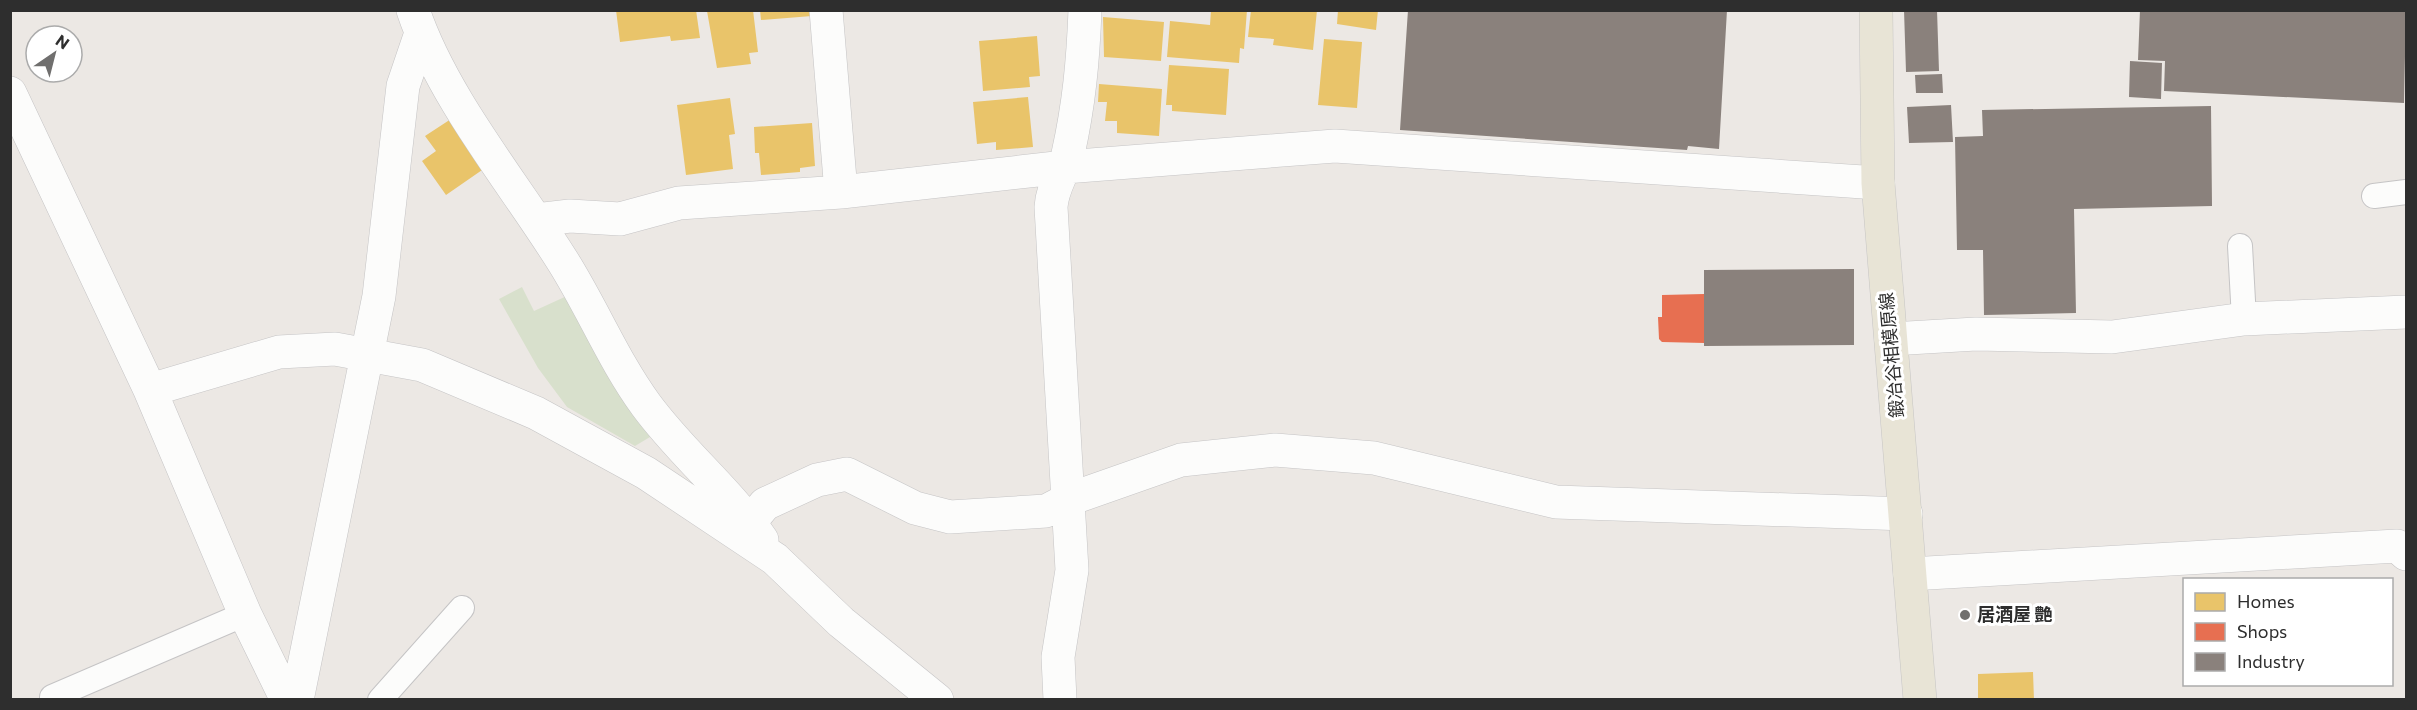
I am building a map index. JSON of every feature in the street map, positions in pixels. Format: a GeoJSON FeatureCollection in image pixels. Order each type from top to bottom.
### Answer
{"type":"FeatureCollection","features":[{"type":"Feature","properties":{"kind":"main road","name":"鍛冶谷相模原線"},"geometry":{"type":"LineString","coordinates":[[1876,10],[1878,183],[1920,699]]}},
{"type":"Feature","properties":{"kind":"street"},"geometry":{"type":"LineString","coordinates":[[826,10],[841,192]]}},
{"type":"Feature","properties":{"kind":"street"},"geometry":{"type":"LineString","coordinates":[[1060,699],[1058,657],[1072,570],[1051,207],[1052,194],[1065,167],[1082,81],[1085,10]]}},
{"type":"Feature","properties":{"kind":"street"},"geometry":{"type":"LineString","coordinates":[[417,22],[453,94],[564,262],[646,405],[680,447],[730,496],[776,559]]}},
{"type":"Feature","properties":{"kind":"street"},"geometry":{"type":"LineString","coordinates":[[297,699],[337,512],[366,353],[379,296],[403,86],[417,22]]}},
{"type":"Feature","properties":{"kind":"street"},"geometry":{"type":"LineString","coordinates":[[10,93],[150,390],[245,614],[287,699]]}},
{"type":"Feature","properties":{"kind":"street"},"geometry":{"type":"LineString","coordinates":[[536,220],[570,216],[620,219],[679,203],[841,192],[1065,167],[1335,146],[1878,183]]}},
{"type":"Feature","properties":{"kind":"street"},"geometry":{"type":"LineString","coordinates":[[1891,339],[1976,334],[2112,338],[2244,319],[2406,312]]}},
{"type":"Feature","properties":{"kind":"street"},"geometry":{"type":"LineString","coordinates":[[150,390],[279,352],[335,349],[422,365],[536,413],[646,473],[776,559],[841,622],[937,699]]}},
{"type":"Feature","properties":{"kind":"street"},"geometry":{"type":"LineString","coordinates":[[750,522],[765,504],[817,480],[847,474],[915,508],[950,517],[1046,511],[1067,500],[1181,460],[1275,450],[1374,458],[1556,502],[1906,514]]}},
{"type":"Feature","properties":{"kind":"street"},"geometry":{"type":"LineString","coordinates":[[1910,574],[2397,546],[2406,554]]}},
{"type":"Feature","properties":{"kind":"lane"},"geometry":{"type":"LineString","coordinates":[[2374,196],[2406,192]]}},
{"type":"Feature","properties":{"kind":"lane"},"geometry":{"type":"LineString","coordinates":[[2240,246],[2244,319]]}},
{"type":"Feature","properties":{"kind":"lane"},"geometry":{"type":"LineString","coordinates":[[380,699],[462,608]]}},
{"type":"Feature","properties":{"kind":"lane"},"geometry":{"type":"LineString","coordinates":[[53,699],[52,697],[245,614]]}},
{"type":"Feature","properties":{"kind":"green space"},"geometry":{"type":"Polygon","coordinates":[[[522,287],[534,311],[569,295],[650,437],[635,446],[567,407],[538,368],[499,299],[522,287]]]}},
{"type":"Feature","properties":{"kind":"building: Homes"},"geometry":{"type":"Polygon","coordinates":[[[616,10],[696,10],[700,38],[671,41],[670,36],[620,42],[616,10]]]}},
{"type":"Feature","properties":{"kind":"building: Homes"},"geometry":{"type":"Polygon","coordinates":[[[753,10],[758,52],[749,53],[751,64],[717,68],[707,11],[753,10]]]}},
{"type":"Feature","properties":{"kind":"building: Homes"},"geometry":{"type":"Polygon","coordinates":[[[760,10],[811,10],[812,16],[761,20],[760,10]]]}},
{"type":"Feature","properties":{"kind":"building: Homes"},"geometry":{"type":"Polygon","coordinates":[[[1211,10],[1247,10],[1244,49],[1240,48],[1239,63],[1167,57],[1170,21],[1210,25],[1211,10]]]}},
{"type":"Feature","properties":{"kind":"building: Homes"},"geometry":{"type":"Polygon","coordinates":[[[1251,10],[1317,10],[1313,50],[1273,45],[1274,39],[1248,37],[1251,10]]]}},
{"type":"Feature","properties":{"kind":"building: Homes"},"geometry":{"type":"Polygon","coordinates":[[[1338,10],[1378,10],[1376,30],[1337,24],[1338,10]]]}},
{"type":"Feature","properties":{"kind":"building: Homes"},"geometry":{"type":"Polygon","coordinates":[[[1103,17],[1164,22],[1161,61],[1104,57],[1103,17]]]}},
{"type":"Feature","properties":{"kind":"building: Homes"},"geometry":{"type":"Polygon","coordinates":[[[1037,36],[1040,76],[1029,77],[1030,87],[983,91],[979,41],[1037,36]]]}},
{"type":"Feature","properties":{"kind":"building: Homes"},"geometry":{"type":"Polygon","coordinates":[[[1324,39],[1362,42],[1357,108],[1318,105],[1324,39]]]}},
{"type":"Feature","properties":{"kind":"building: Homes"},"geometry":{"type":"Polygon","coordinates":[[[1169,65],[1229,69],[1226,115],[1172,111],[1172,105],[1166,105],[1169,65]]]}},
{"type":"Feature","properties":{"kind":"building: Homes"},"geometry":{"type":"Polygon","coordinates":[[[1099,84],[1162,89],[1159,136],[1117,133],[1117,121],[1105,121],[1107,102],[1098,102],[1099,84]]]}},
{"type":"Feature","properties":{"kind":"building: Homes"},"geometry":{"type":"Polygon","coordinates":[[[1028,97],[1033,147],[996,150],[996,142],[977,144],[973,102],[1028,97]]]}},
{"type":"Feature","properties":{"kind":"building: Homes"},"geometry":{"type":"Polygon","coordinates":[[[730,98],[735,134],[729,135],[733,169],[686,175],[677,105],[730,98]]]}},
{"type":"Feature","properties":{"kind":"building: Homes"},"geometry":{"type":"Polygon","coordinates":[[[451,119],[485,168],[446,195],[422,161],[436,151],[425,136],[451,119]]]}},
{"type":"Feature","properties":{"kind":"building: Homes"},"geometry":{"type":"Polygon","coordinates":[[[812,123],[815,166],[800,168],[800,172],[761,175],[759,153],[755,153],[754,127],[812,123]]]}},
{"type":"Feature","properties":{"kind":"building: Homes"},"geometry":{"type":"Polygon","coordinates":[[[2033,672],[2034,700],[1978,700],[1978,674],[2033,672]]]}},
{"type":"Feature","properties":{"kind":"building: Shops"},"geometry":{"type":"Polygon","coordinates":[[[1704,294],[1705,343],[1662,342],[1659,339],[1658,317],[1662,317],[1662,295],[1704,294]]]}},
{"type":"Feature","properties":{"kind":"building: Industry"},"geometry":{"type":"Polygon","coordinates":[[[1408,10],[1727,10],[1719,149],[1688,146],[1687,150],[1400,130],[1408,10]]]}},
{"type":"Feature","properties":{"kind":"building: Industry"},"geometry":{"type":"Polygon","coordinates":[[[1904,10],[1937,10],[1939,71],[1906,72],[1904,10]]]}},
{"type":"Feature","properties":{"kind":"building: Industry"},"geometry":{"type":"Polygon","coordinates":[[[2140,10],[2406,10],[2404,103],[2164,91],[2165,61],[2138,60],[2140,10]]]}},
{"type":"Feature","properties":{"kind":"building: Industry"},"geometry":{"type":"Polygon","coordinates":[[[2130,61],[2162,63],[2161,99],[2129,97],[2130,61]]]}},
{"type":"Feature","properties":{"kind":"building: Industry"},"geometry":{"type":"Polygon","coordinates":[[[1942,74],[1943,93],[1916,93],[1915,75],[1942,74]]]}},
{"type":"Feature","properties":{"kind":"building: Industry"},"geometry":{"type":"Polygon","coordinates":[[[1951,105],[1953,142],[1909,143],[1907,107],[1951,105]]]}},
{"type":"Feature","properties":{"kind":"building: Industry"},"geometry":{"type":"Polygon","coordinates":[[[2211,106],[2212,206],[2074,209],[2076,313],[1984,315],[1983,250],[1957,250],[1955,137],[1983,136],[1982,110],[2211,106]]]}},
{"type":"Feature","properties":{"kind":"building: Industry"},"geometry":{"type":"Polygon","coordinates":[[[1854,269],[1854,345],[1704,346],[1704,270],[1854,269]]]}},
{"type":"Feature","properties":{"kind":"place","name":"居酒屋 艶"},"geometry":{"type":"Point","coordinates":[1965,615]}}]}
